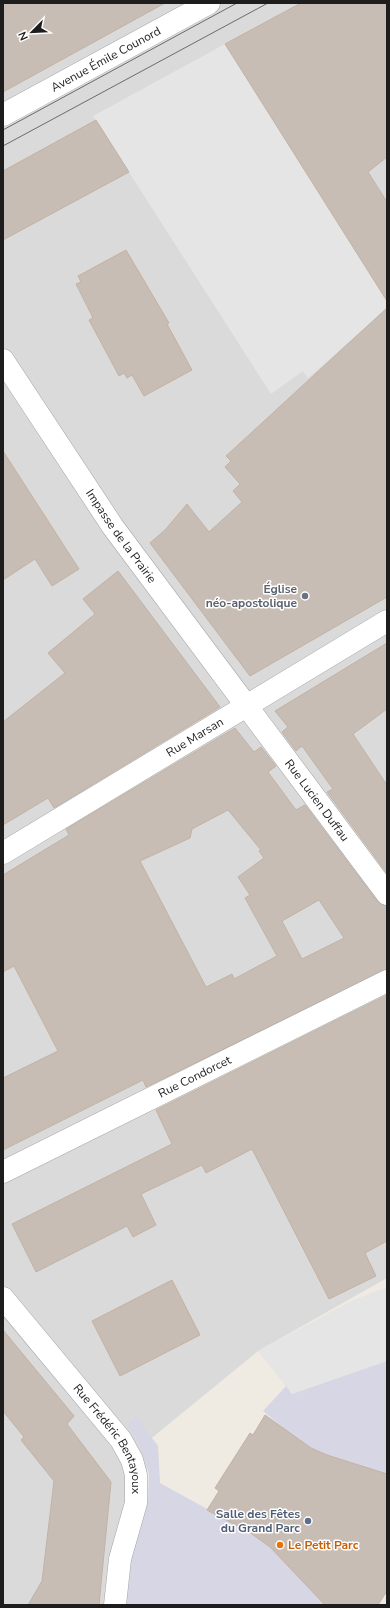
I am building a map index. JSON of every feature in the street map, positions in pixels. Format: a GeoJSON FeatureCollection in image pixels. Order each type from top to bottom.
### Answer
{"type":"FeatureCollection","features":[{"type":"Feature","properties":{"kind":"street","name":"Avenue Émile Counord"},"geometry":{"type":"LineString","coordinates":[[3,115],[209,3]]}},
{"type":"Feature","properties":{"kind":"street","name":"Impasse de la Prairie"},"geometry":{"type":"LineString","coordinates":[[3,360],[113,527],[246,707]]}},
{"type":"Feature","properties":{"kind":"street","name":"Rue Marsan"},"geometry":{"type":"LineString","coordinates":[[3,853],[387,621]]}},
{"type":"Feature","properties":{"kind":"street","name":"Rue Lucien Duffau"},"geometry":{"type":"LineString","coordinates":[[246,707],[387,894]]}},
{"type":"Feature","properties":{"kind":"street","name":"Rue Condorcet"},"geometry":{"type":"LineString","coordinates":[[3,1172],[387,980]]}},
{"type":"Feature","properties":{"kind":"street","name":"Rue Frédéric Bentayoux"},"geometry":{"type":"LineString","coordinates":[[3,1298],[121,1440],[132,1460],[136,1475],[136,1503],[120,1559],[115,1605]]}},
{"type":"Feature","properties":{"kind":"shaded area"},"geometry":{"type":"Polygon","coordinates":[[[3,3],[387,3],[387,1278],[258,1351],[148,1441],[146,1521],[129,1605],[3,1605],[3,3]]]}},
{"type":"Feature","properties":{"kind":"shaded area"},"geometry":{"type":"Polygon","coordinates":[[[225,44],[387,301],[387,308],[308,378],[303,371],[271,394],[93,116],[225,44]]]}},
{"type":"Feature","properties":{"kind":"shaded area"},"geometry":{"type":"Polygon","coordinates":[[[387,1287],[387,1361],[292,1394],[258,1351],[351,1301],[387,1287]]]}},
{"type":"Feature","properties":{"kind":"shaded area"},"geometry":{"type":"Polygon","coordinates":[[[387,1361],[387,1474],[327,1455],[311,1448],[293,1436],[263,1411],[286,1386],[292,1394],[387,1361]]]}},
{"type":"Feature","properties":{"kind":"shaded area"},"geometry":{"type":"Polygon","coordinates":[[[136,1416],[158,1446],[160,1483],[249,1532],[270,1547],[325,1605],[126,1605],[134,1544],[148,1499],[149,1474],[138,1441],[127,1426],[136,1416]]]}},
{"type":"Feature","properties":{"kind":"building"},"geometry":{"type":"Polygon","coordinates":[[[3,3],[165,3],[3,92],[3,3]]]}},
{"type":"Feature","properties":{"kind":"building"},"geometry":{"type":"Polygon","coordinates":[[[301,3],[387,3],[387,157],[368,172],[387,202],[387,301],[225,44],[301,3]]]}},
{"type":"Feature","properties":{"kind":"building"},"geometry":{"type":"Polygon","coordinates":[[[96,120],[129,172],[3,240],[3,171],[96,120]]]}},
{"type":"Feature","properties":{"kind":"building"},"geometry":{"type":"Polygon","coordinates":[[[126,250],[169,323],[167,324],[192,370],[144,396],[132,375],[127,378],[124,373],[119,376],[89,320],[93,318],[76,284],[81,282],[78,276],[126,250]]]}},
{"type":"Feature","properties":{"kind":"building"},"geometry":{"type":"Polygon","coordinates":[[[387,308],[387,597],[250,676],[150,543],[165,530],[187,504],[209,532],[242,502],[233,491],[240,484],[225,467],[231,461],[226,456],[387,308]]]}},
{"type":"Feature","properties":{"kind":"building"},"geometry":{"type":"Polygon","coordinates":[[[3,451],[79,569],[52,586],[35,559],[3,580],[3,451]]]}},
{"type":"Feature","properties":{"kind":"building"},"geometry":{"type":"Polygon","coordinates":[[[118,571],[220,707],[54,808],[48,798],[3,825],[3,722],[65,673],[48,653],[95,614],[83,599],[118,571]]]}},
{"type":"Feature","properties":{"kind":"building"},"geometry":{"type":"Polygon","coordinates":[[[387,643],[387,709],[353,734],[387,785],[387,873],[327,792],[333,789],[302,746],[296,751],[282,732],[288,727],[275,711],[387,643]]]}},
{"type":"Feature","properties":{"kind":"building"},"geometry":{"type":"Polygon","coordinates":[[[235,728],[254,752],[261,747],[276,766],[268,772],[296,810],[305,805],[377,901],[387,906],[387,969],[146,1087],[143,1080],[3,1150],[3,1078],[58,1051],[14,966],[3,972],[3,875],[69,835],[66,829],[235,728]],[[228,810],[192,829],[190,838],[140,861],[206,987],[232,974],[234,979],[277,956],[245,898],[250,895],[238,877],[264,858],[259,851],[261,850],[228,810]],[[319,900],[282,921],[302,959],[344,938],[319,900]]]}},
{"type":"Feature","properties":{"kind":"building"},"geometry":{"type":"Polygon","coordinates":[[[387,995],[387,1241],[365,1253],[376,1276],[329,1299],[252,1149],[206,1173],[202,1165],[141,1194],[156,1225],[133,1237],[127,1226],[36,1272],[12,1224],[172,1144],[156,1110],[387,995]]]}},
{"type":"Feature","properties":{"kind":"building"},"geometry":{"type":"Polygon","coordinates":[[[172,1280],[200,1335],[120,1376],[92,1321],[172,1280]]]}},
{"type":"Feature","properties":{"kind":"building"},"geometry":{"type":"Polygon","coordinates":[[[3,1330],[74,1416],[67,1424],[111,1482],[99,1605],[28,1605],[42,1581],[54,1481],[21,1440],[24,1437],[3,1411],[3,1330]]]}},
{"type":"Feature","properties":{"kind":"building","name":"Salle des Fêtes du Grand Parc"},"geometry":{"type":"Polygon","coordinates":[[[265,1415],[311,1448],[327,1455],[387,1474],[387,1591],[378,1605],[325,1605],[270,1547],[249,1532],[207,1510],[219,1491],[215,1488],[250,1433],[253,1435],[265,1415]]]}},
{"type":"Feature","properties":{"kind":"tram line"},"geometry":{"type":"LineString","coordinates":[[3,130],[237,3]]}},
{"type":"Feature","properties":{"kind":"tram line"},"geometry":{"type":"LineString","coordinates":[[3,146],[268,3]]}},
{"type":"Feature","properties":{"kind":"place","name":"Église néo-apostolique"},"geometry":{"type":"Point","coordinates":[305,596]}},
{"type":"Feature","properties":{"kind":"place","name":"Salle des Fêtes du Grand Parc"},"geometry":{"type":"Point","coordinates":[308,1521]}},
{"type":"Feature","properties":{"kind":"place","name":"Le Petit Parc"},"geometry":{"type":"Point","coordinates":[280,1545]}}]}
